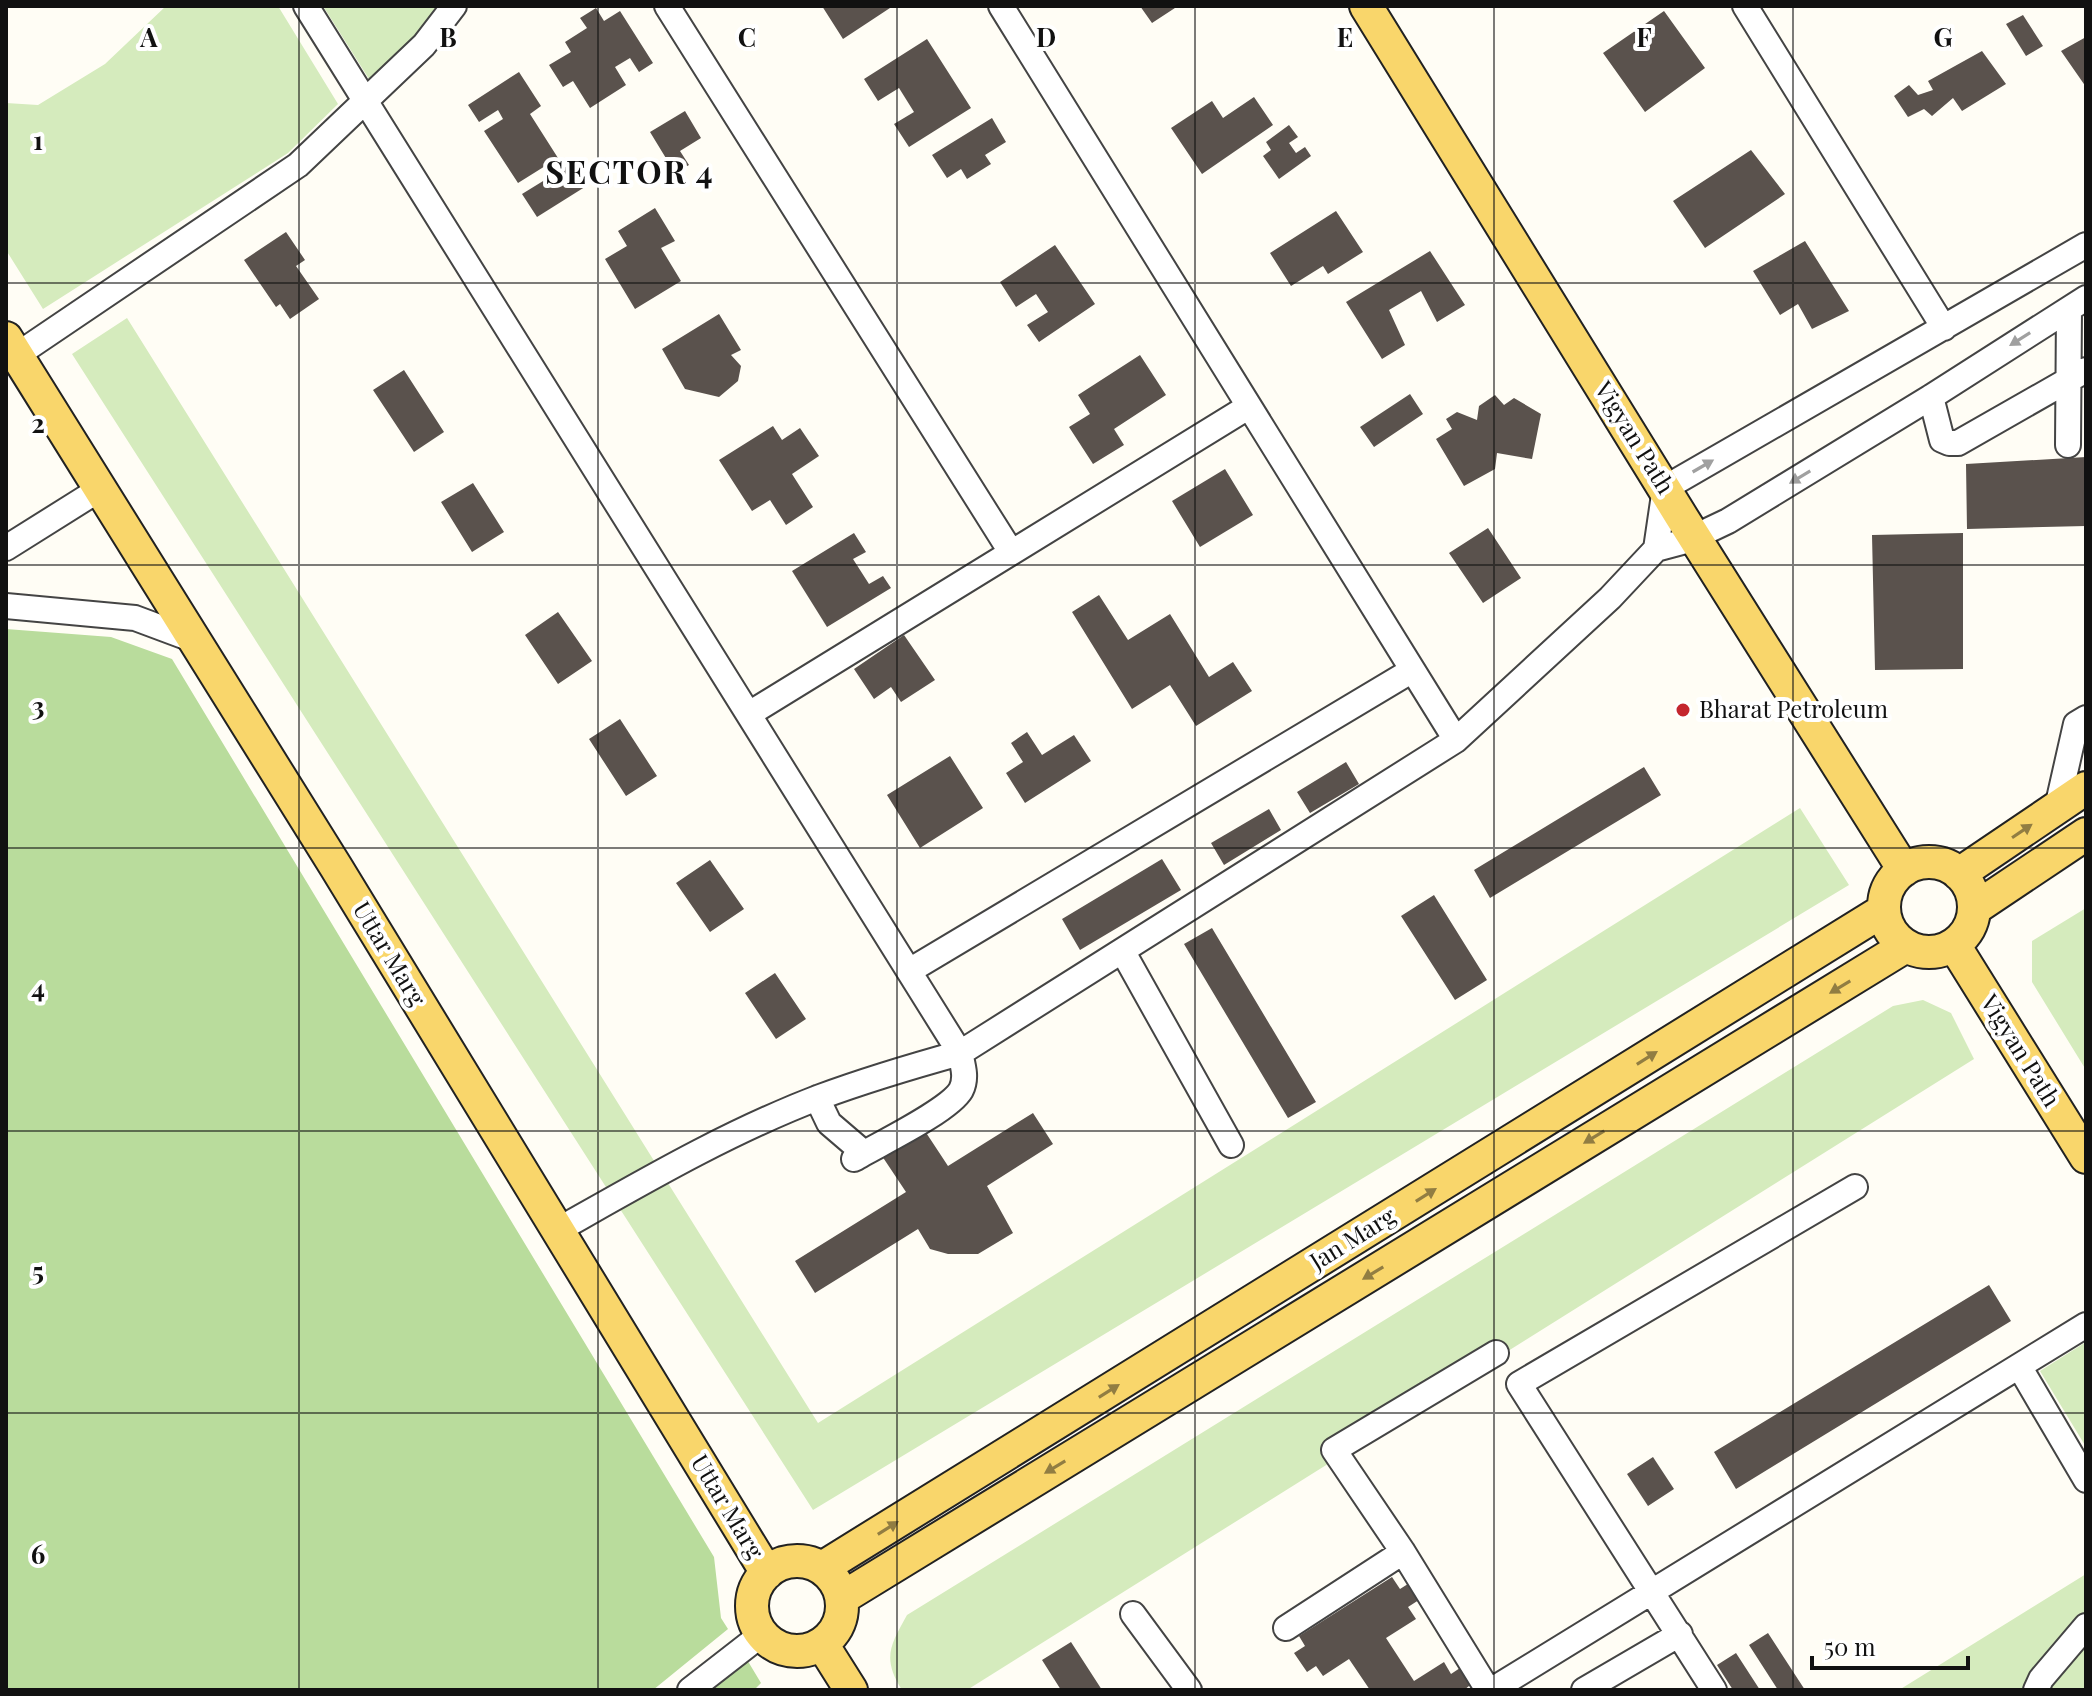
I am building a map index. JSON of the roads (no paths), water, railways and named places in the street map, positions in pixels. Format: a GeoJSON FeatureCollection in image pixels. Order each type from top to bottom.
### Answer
{"type":"FeatureCollection","features":[{"type":"Feature","properties":{"kind":"main road","name":"Vigyan Path"},"geometry":{"type":"LineString","coordinates":[[1366,6],[1904,870]]}},
{"type":"Feature","properties":{"kind":"main road","name":"Uttar Marg"},"geometry":{"type":"LineString","coordinates":[[11,346],[767,1573]]}},
{"type":"Feature","properties":{"kind":"main road"},"geometry":{"type":"LineString","coordinates":[[1959,874],[2086,788]]}},
{"type":"Feature","properties":{"kind":"main road"},"geometry":{"type":"LineString","coordinates":[[1974,909],[2086,834]]}},
{"type":"Feature","properties":{"kind":"main road"},"geometry":{"type":"LineString","coordinates":[[1921,863],[1938,863],[1959,874],[1967,883],[1974,909],[1965,935],[1954,945],[1939,951],[1920,952],[1906,946],[1892,932],[1884,910],[1888,890],[1904,870],[1921,863]]}},
{"type":"Feature","properties":{"kind":"main road","name":"Jan Marg"},"geometry":{"type":"LineString","coordinates":[[822,1568],[1884,910]]}},
{"type":"Feature","properties":{"kind":"main road","name":"Vigyan Path"},"geometry":{"type":"LineString","coordinates":[[1954,945],[2086,1157]]}},
{"type":"Feature","properties":{"kind":"main road","name":"Jan Marg"},"geometry":{"type":"LineString","coordinates":[[842,1598],[1906,946]]}},
{"type":"Feature","properties":{"kind":"main road"},"geometry":{"type":"LineString","coordinates":[[789,1562],[806,1562],[822,1568],[835,1581],[842,1598],[841,1615],[833,1634],[822,1644],[807,1650],[788,1650],[774,1645],[762,1634],[753,1616],[753,1597],[767,1573],[789,1562]]}},
{"type":"Feature","properties":{"kind":"main road"},"geometry":{"type":"LineString","coordinates":[[822,1644],[851,1690]]}},
{"type":"Feature","properties":{"kind":"street"},"geometry":{"type":"LineString","coordinates":[[306,6],[960,1053],[965,1077],[960,1092],[939,1110],[859,1156],[829,1123],[817,1098]]}},
{"type":"Feature","properties":{"kind":"street"},"geometry":{"type":"LineString","coordinates":[[11,346],[298,165],[424,45],[454,6]]}},
{"type":"Feature","properties":{"kind":"street"},"geometry":{"type":"LineString","coordinates":[[667,6],[1011,552]]}},
{"type":"Feature","properties":{"kind":"street"},"geometry":{"type":"LineString","coordinates":[[1001,6],[1456,740]]}},
{"type":"Feature","properties":{"kind":"street"},"geometry":{"type":"LineString","coordinates":[[1745,6],[1944,328]]}},
{"type":"Feature","properties":{"kind":"street"},"geometry":{"type":"LineString","coordinates":[[1656,549],[1665,488],[2086,245]]}},
{"type":"Feature","properties":{"kind":"street"},"geometry":{"type":"LineString","coordinates":[[2068,445],[2078,375],[2077,303]]}},
{"type":"Feature","properties":{"kind":"street"},"geometry":{"type":"LineString","coordinates":[[558,1230],[694,1154],[817,1098],[881,1075],[960,1053],[1456,740],[1610,598],[1656,549],[1694,537],[1728,521],[2077,303]]}},
{"type":"Feature","properties":{"kind":"street"},"geometry":{"type":"LineString","coordinates":[[1931,397],[1942,440],[1958,443],[2078,375]]}},
{"type":"Feature","properties":{"kind":"street"},"geometry":{"type":"LineString","coordinates":[[749,714],[1248,407]]}},
{"type":"Feature","properties":{"kind":"street"},"geometry":{"type":"LineString","coordinates":[[6,548],[100,489]]}},
{"type":"Feature","properties":{"kind":"street"},"geometry":{"type":"LineString","coordinates":[[6,606],[135,618],[194,640]]}},
{"type":"Feature","properties":{"kind":"street"},"geometry":{"type":"LineString","coordinates":[[909,971],[1411,671]]}},
{"type":"Feature","properties":{"kind":"street"},"geometry":{"type":"LineString","coordinates":[[2057,808],[2076,724],[2086,718]]}},
{"type":"Feature","properties":{"kind":"street"},"geometry":{"type":"LineString","coordinates":[[1123,952],[1231,1145]]}},
{"type":"Feature","properties":{"kind":"street"},"geometry":{"type":"LineString","coordinates":[[1519,1384],[1855,1187]]}},
{"type":"Feature","properties":{"kind":"street"},"geometry":{"type":"LineString","coordinates":[[1714,1690],[1652,1590],[1519,1384],[1492,1347],[1334,1450],[1490,1690],[1652,1590],[2086,1325]]}},
{"type":"Feature","properties":{"kind":"street"},"geometry":{"type":"LineString","coordinates":[[2019,1366],[2086,1480]]}},
{"type":"Feature","properties":{"kind":"street"},"geometry":{"type":"LineString","coordinates":[[1286,1628],[1403,1552]]}},
{"type":"Feature","properties":{"kind":"street"},"geometry":{"type":"LineString","coordinates":[[1133,1614],[1189,1690]]}},
{"type":"Feature","properties":{"kind":"street"},"geometry":{"type":"LineString","coordinates":[[2036,1690],[2041,1679],[2086,1626]]}},
{"type":"Feature","properties":{"kind":"street"},"geometry":{"type":"LineString","coordinates":[[690,1690],[762,1634]]}},
{"type":"Feature","properties":{"kind":"street"},"geometry":{"type":"LineString","coordinates":[[1584,1690],[1680,1634]]}},
{"type":"Feature","properties":{"kind":"place","name":"Bharat Petroleum"},"geometry":{"type":"Point","coordinates":[1683,710]}},
{"type":"Feature","properties":{"kind":"district","name":"SECTOR 4"},"geometry":{"type":"Point","coordinates":[630,173]}}]}
